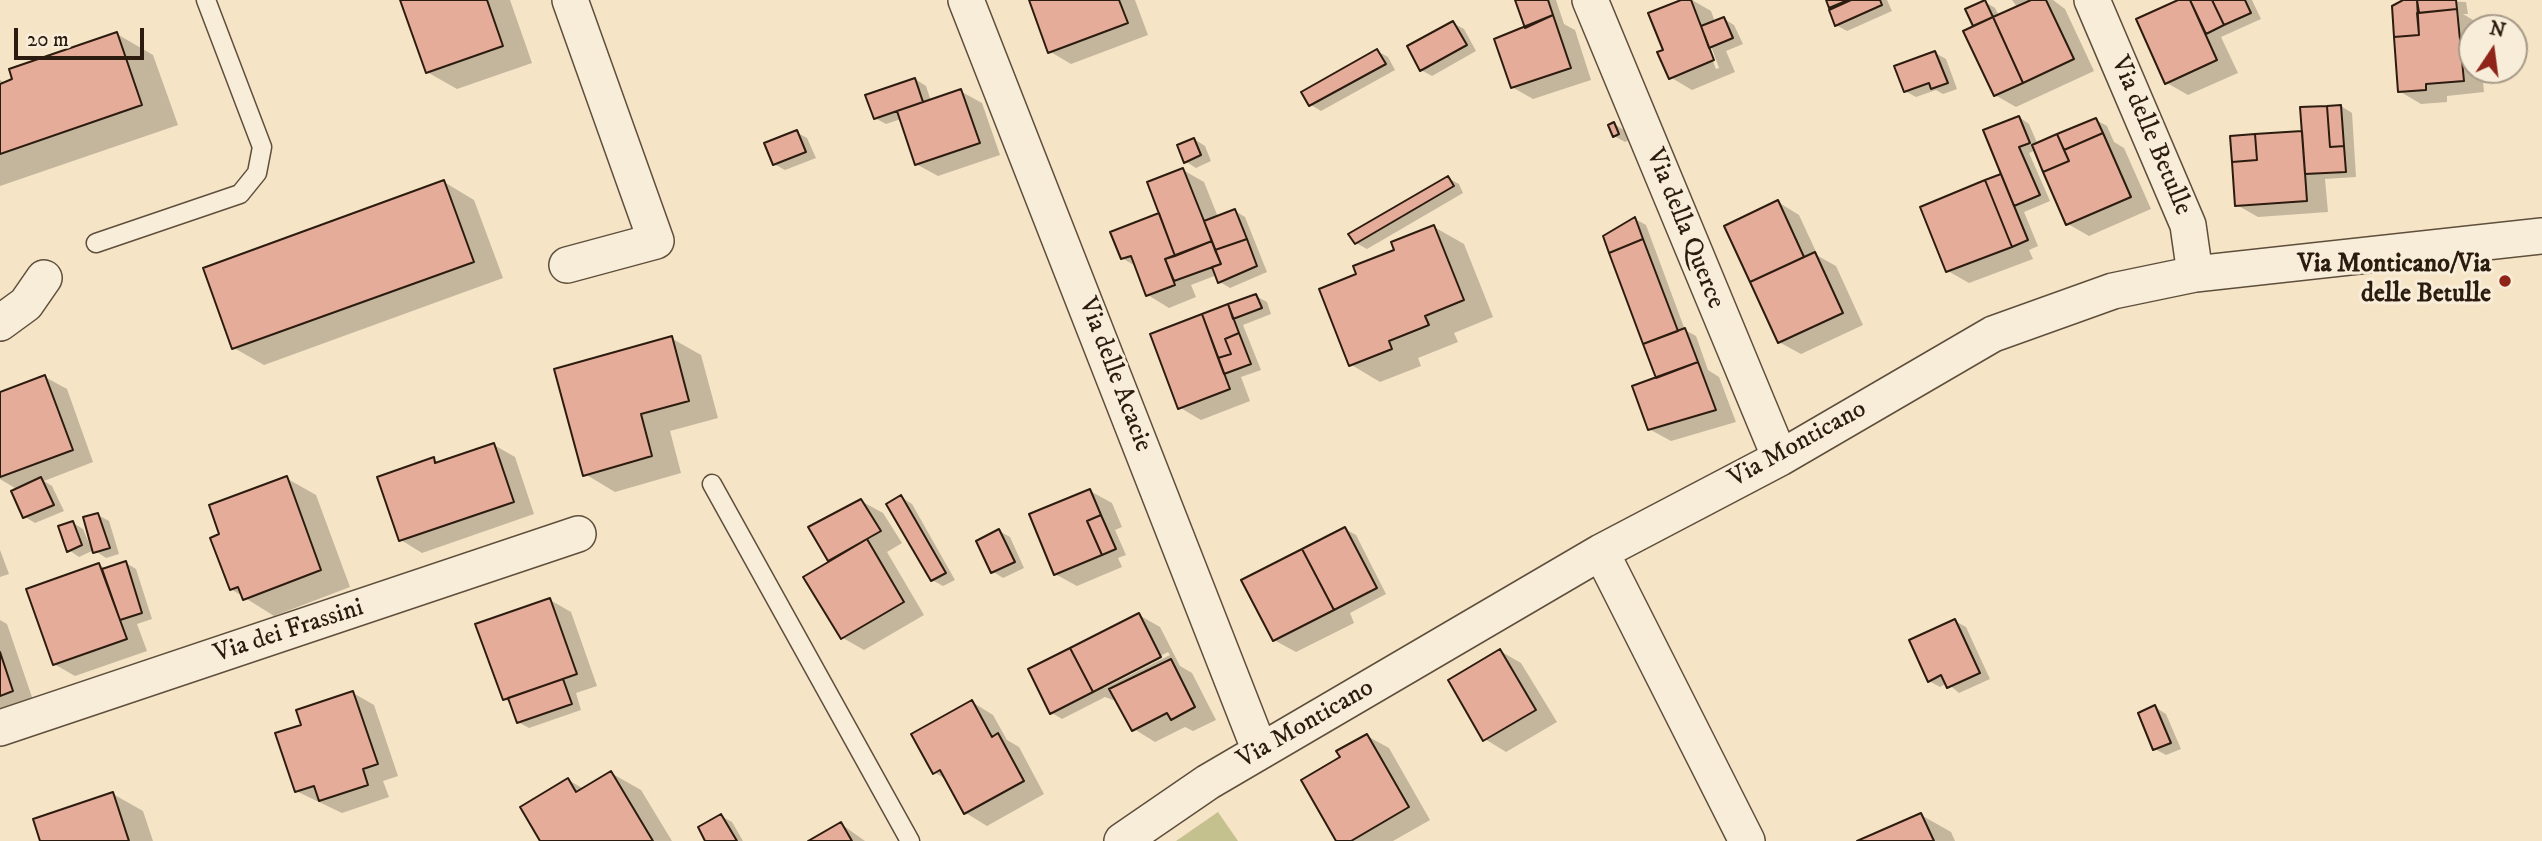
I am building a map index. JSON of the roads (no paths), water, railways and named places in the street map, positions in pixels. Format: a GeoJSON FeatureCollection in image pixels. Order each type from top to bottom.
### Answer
{"type":"FeatureCollection","features":[{"type":"Feature","properties":{"kind":"street"},"geometry":{"type":"LineString","coordinates":[[567,265],[656,241],[570,0]]}},
{"type":"Feature","properties":{"kind":"street","name":"Via delle Acacie"},"geometry":{"type":"LineString","coordinates":[[966,0],[1260,751]]}},
{"type":"Feature","properties":{"kind":"street","name":"Via della Querce"},"geometry":{"type":"LineString","coordinates":[[1590,0],[1780,458]]}},
{"type":"Feature","properties":{"kind":"street","name":"Via delle Betulle"},"geometry":{"type":"LineString","coordinates":[[2092,0],[2188,225],[2195,274]]}},
{"type":"Feature","properties":{"kind":"street","name":"Via Monticano"},"geometry":{"type":"LineString","coordinates":[[1122,841],[1208,782],[1601,552],[1780,458],[1993,334],[2113,291],[2195,274],[2542,236]]}},
{"type":"Feature","properties":{"kind":"street"},"geometry":{"type":"LineString","coordinates":[[0,323],[26,304],[44,278]]}},
{"type":"Feature","properties":{"kind":"street","name":"Via dei Frassini"},"geometry":{"type":"LineString","coordinates":[[0,729],[578,534]]}},
{"type":"Feature","properties":{"kind":"street"},"geometry":{"type":"LineString","coordinates":[[1601,552],[1747,841]]}},
{"type":"Feature","properties":{"kind":"lane"},"geometry":{"type":"LineString","coordinates":[[96,243],[240,194],[257,173],[262,147],[206,0]]}},
{"type":"Feature","properties":{"kind":"lane"},"geometry":{"type":"LineString","coordinates":[[712,484],[910,841]]}},
{"type":"Feature","properties":{"kind":"place","name":"Via Monticano/Via delle Betulle"},"geometry":{"type":"Point","coordinates":[2505,281]}}]}
